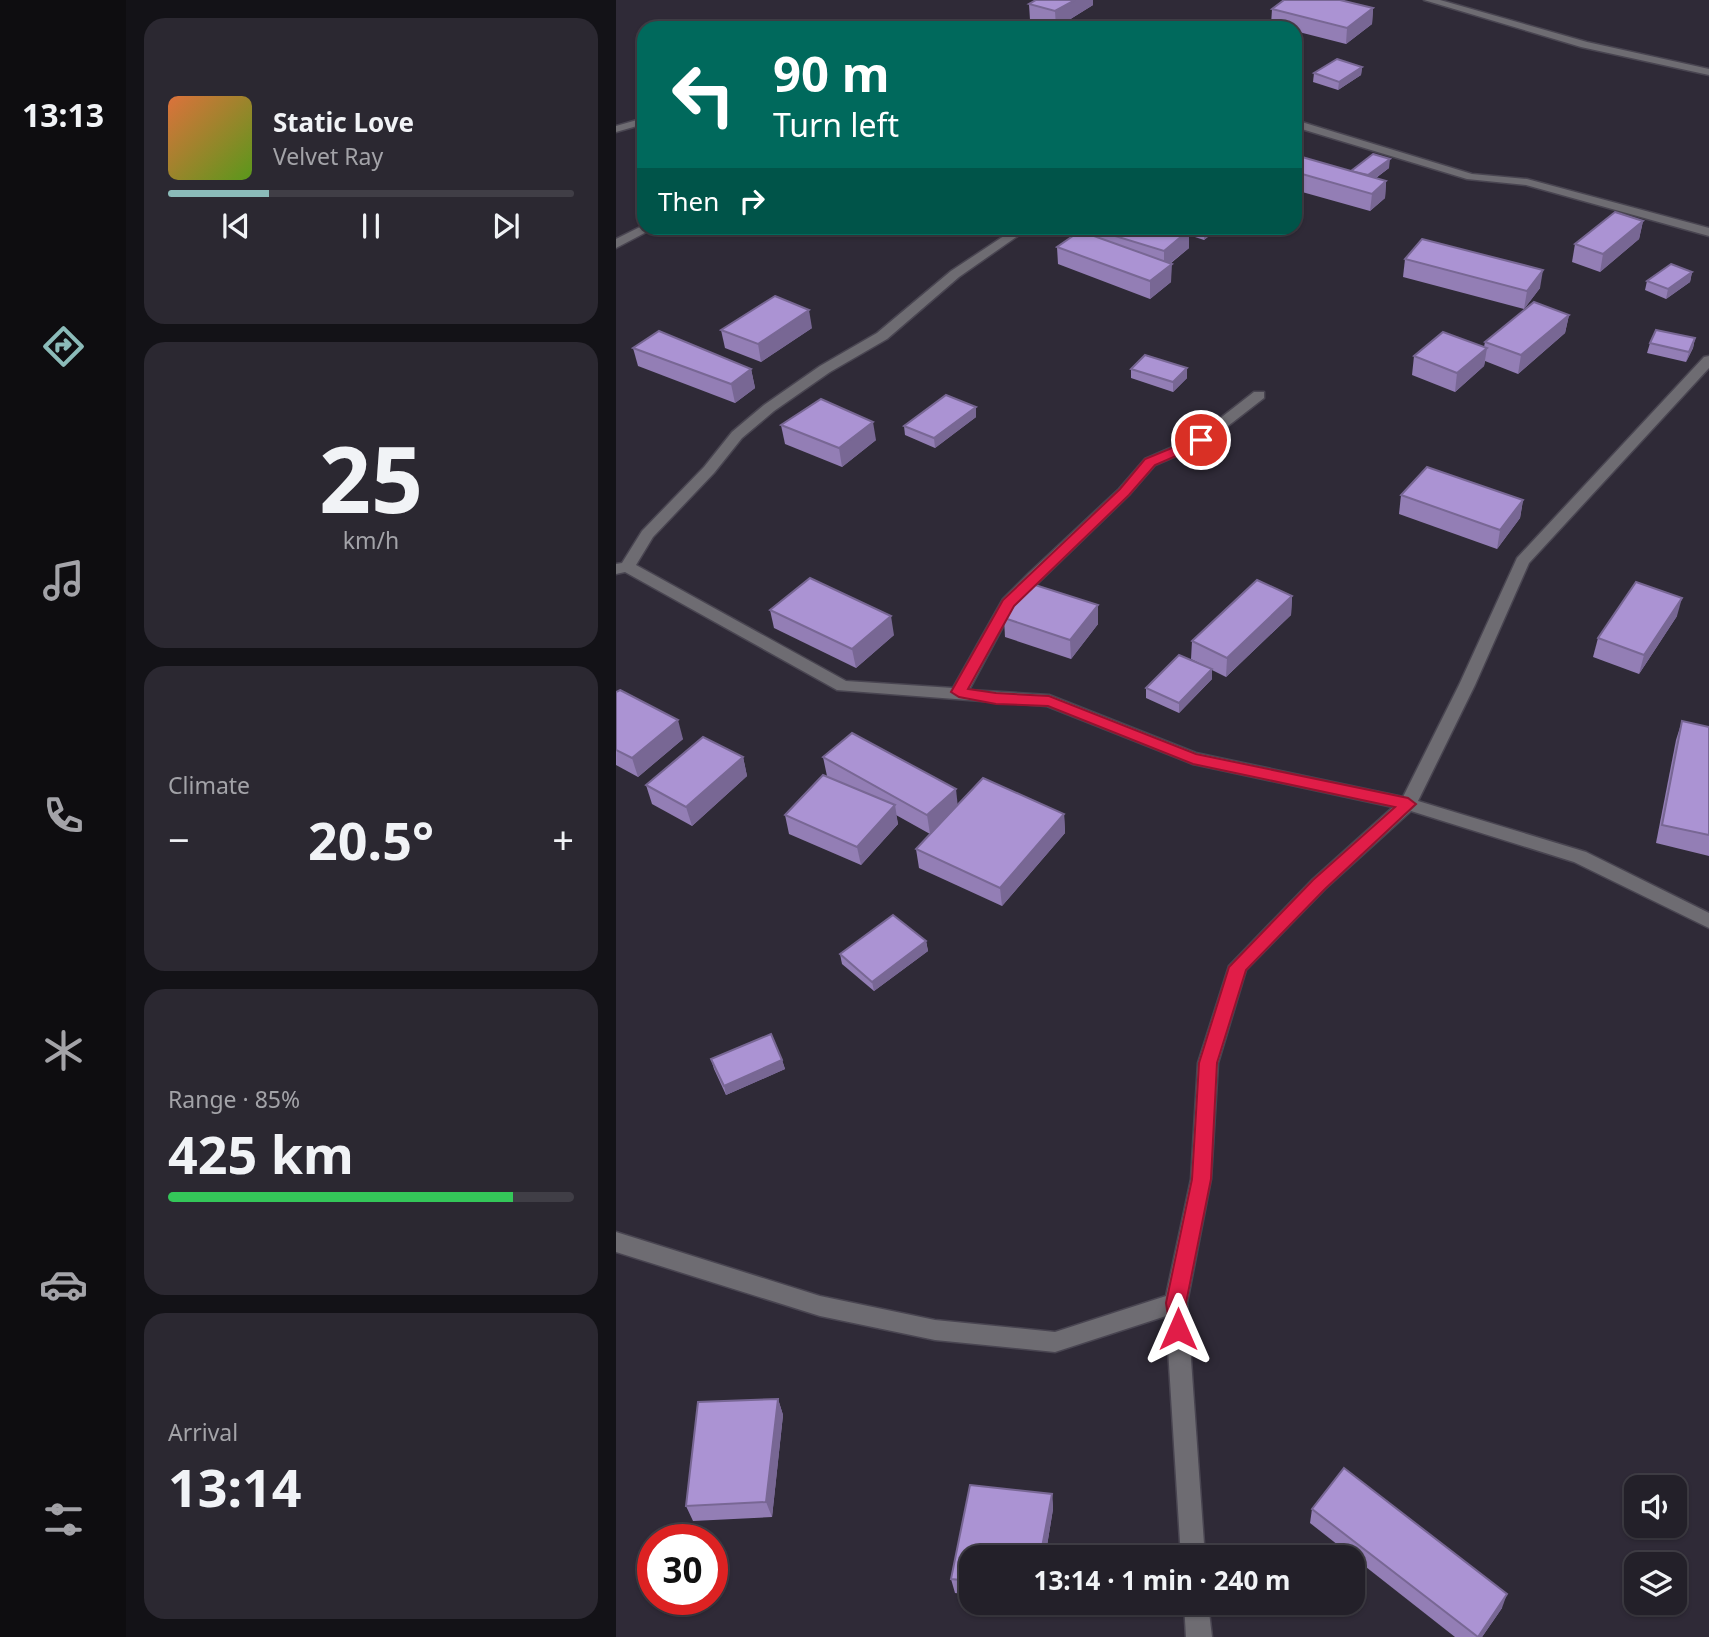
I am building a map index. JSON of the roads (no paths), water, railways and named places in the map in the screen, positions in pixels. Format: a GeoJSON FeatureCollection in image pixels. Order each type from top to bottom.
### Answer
{"type":"FeatureCollection","features":[{"type":"Feature","properties":{"kind":"street"},"geometry":{"type":"LineString","coordinates":[[1429,0],[1585,45],[1709,72]]}},
{"type":"Feature","properties":{"kind":"street"},"geometry":{"type":"LineString","coordinates":[[616,129],[637,123]]}},
{"type":"Feature","properties":{"kind":"street"},"geometry":{"type":"LineString","coordinates":[[1302,126],[1471,177],[1527,183],[1709,232]]}},
{"type":"Feature","properties":{"kind":"street"},"geometry":{"type":"LineString","coordinates":[[616,244],[637,234]]}},
{"type":"Feature","properties":{"kind":"street"},"geometry":{"type":"LineString","coordinates":[[1013,235],[955,274],[883,336],[814,377],[769,408],[737,435],[709,470],[647,534],[621,568],[843,686],[959,692],[996,698],[1049,701],[1193,758],[1408,804],[1580,857],[1709,921]]}},
{"type":"Feature","properties":{"kind":"street"},"geometry":{"type":"LineString","coordinates":[[1192,1545],[1176,1303],[1201,1179],[1208,1063],[1238,967],[1319,884],[1408,804],[1467,685],[1522,561],[1709,360]]}},
{"type":"Feature","properties":{"kind":"street"},"geometry":{"type":"LineString","coordinates":[[959,692],[1008,603],[1124,492],[1150,462],[1201,440],[1259,395]]}},
{"type":"Feature","properties":{"kind":"street"},"geometry":{"type":"LineString","coordinates":[[616,1242],[820,1306],[935,1329],[1055,1342],[1176,1303]]}},
{"type":"Feature","properties":{"kind":"street"},"geometry":{"type":"LineString","coordinates":[[1197,1615],[1199,1637]]}}]}
